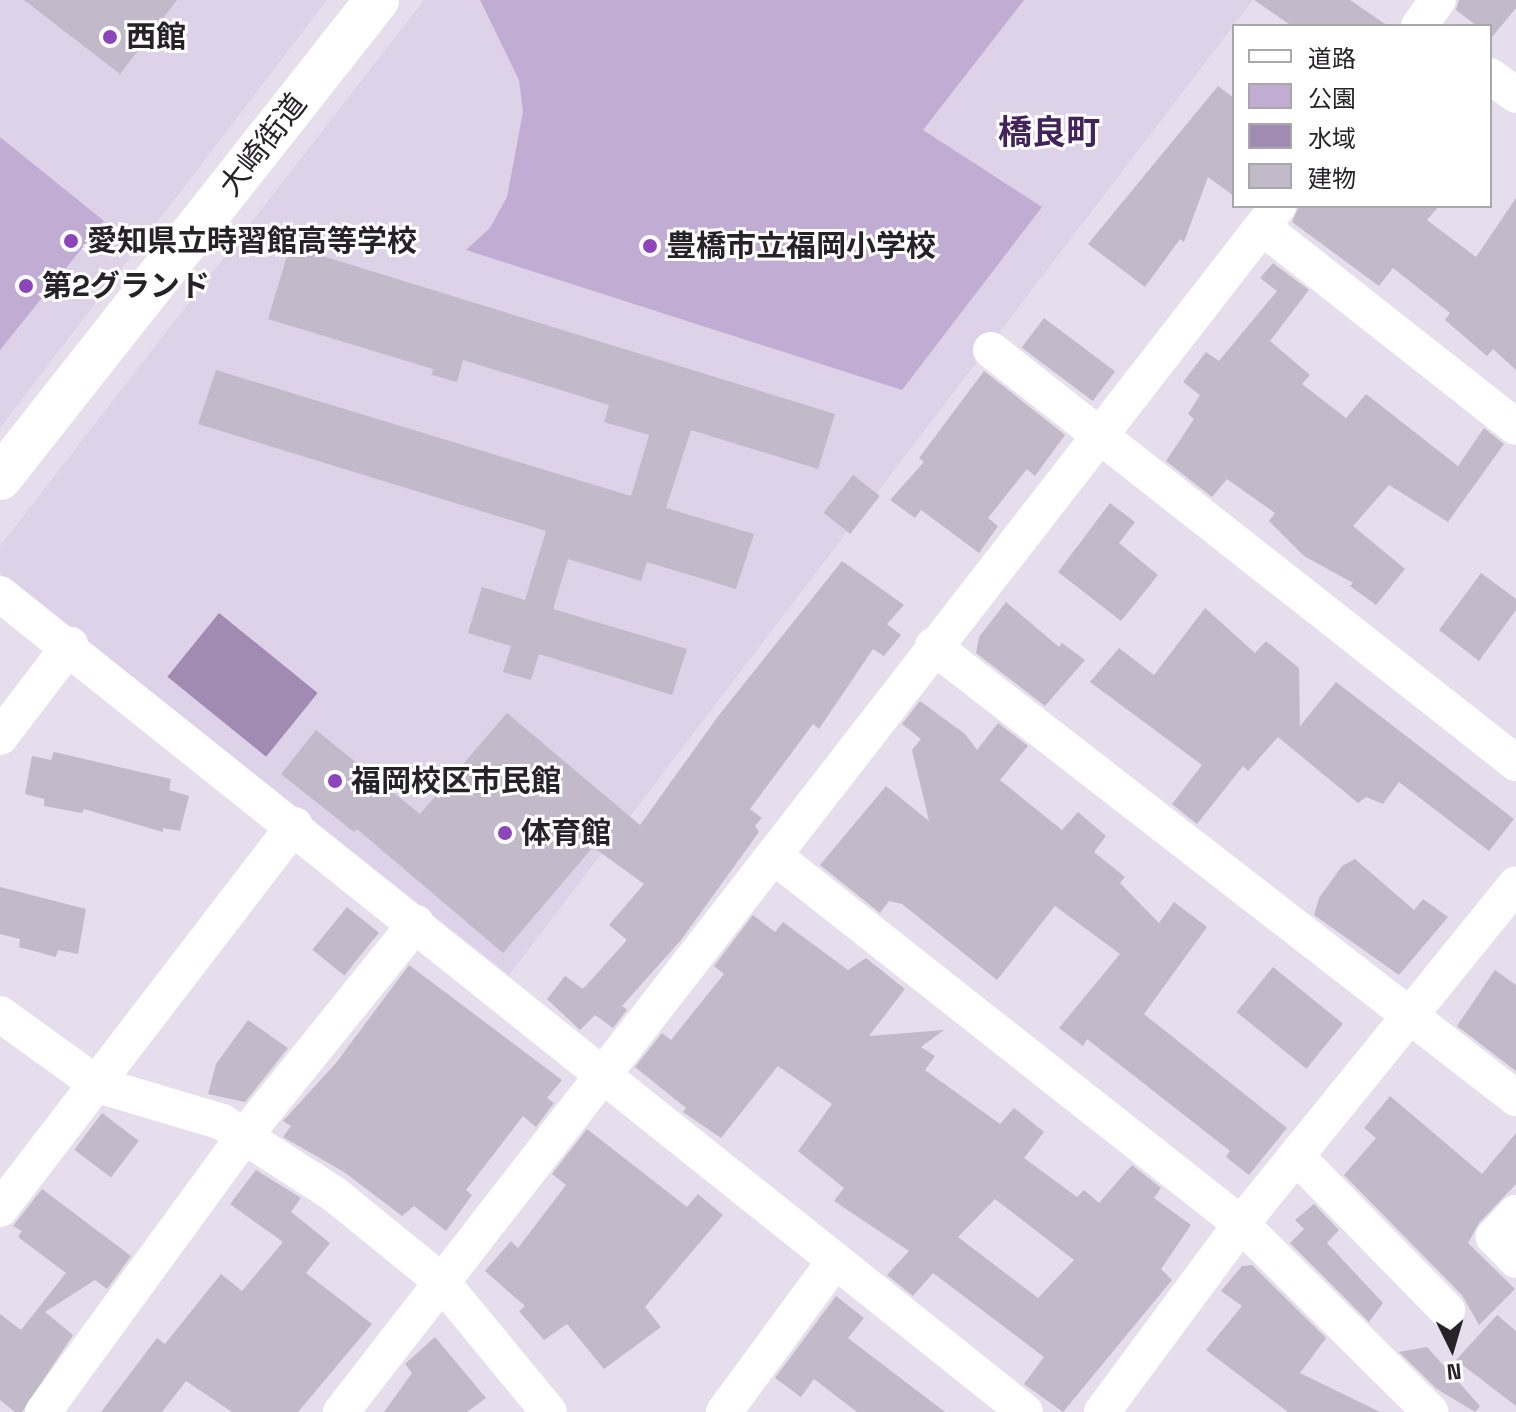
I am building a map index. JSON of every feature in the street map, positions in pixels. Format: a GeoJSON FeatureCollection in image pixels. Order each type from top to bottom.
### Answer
{"type":"FeatureCollection","features":[{"type":"Feature","properties":{"kind":"main road","name":"大崎街道"},"geometry":{"type":"LineString","coordinates":[[0,478],[377,0]]}},
{"type":"Feature","properties":{"kind":"street"},"geometry":{"type":"LineString","coordinates":[[1492,77],[1516,95]]}},
{"type":"Feature","properties":{"kind":"street"},"geometry":{"type":"LineString","coordinates":[[341,1412],[440,1280],[774,856],[933,646],[1270,216],[1516,427]]}},
{"type":"Feature","properties":{"kind":"street"},"geometry":{"type":"LineString","coordinates":[[991,350],[1516,763]]}},
{"type":"Feature","properties":{"kind":"street"},"geometry":{"type":"LineString","coordinates":[[0,594],[70,645],[601,1075],[1025,1412]]}},
{"type":"Feature","properties":{"kind":"street"},"geometry":{"type":"LineString","coordinates":[[0,737],[70,645]]}},
{"type":"Feature","properties":{"kind":"street"},"geometry":{"type":"LineString","coordinates":[[933,646],[1516,1098]]}},
{"type":"Feature","properties":{"kind":"street"},"geometry":{"type":"LineString","coordinates":[[5,1193],[98,1085],[295,825]]}},
{"type":"Feature","properties":{"kind":"street"},"geometry":{"type":"LineString","coordinates":[[774,856],[1241,1224],[1430,1412]]}},
{"type":"Feature","properties":{"kind":"street"},"geometry":{"type":"LineString","coordinates":[[1102,1412],[1241,1224],[1516,884]]}},
{"type":"Feature","properties":{"kind":"street"},"geometry":{"type":"LineString","coordinates":[[43,1412],[246,1134],[416,923]]}},
{"type":"Feature","properties":{"kind":"street"},"geometry":{"type":"LineString","coordinates":[[0,1014],[98,1085],[222,1122],[246,1134],[334,1194],[440,1280],[549,1412]]}},
{"type":"Feature","properties":{"kind":"street"},"geometry":{"type":"LineString","coordinates":[[1296,1156],[1447,1310]]}},
{"type":"Feature","properties":{"kind":"street"},"geometry":{"type":"LineString","coordinates":[[1516,1213],[1494,1237],[1516,1260]]}},
{"type":"Feature","properties":{"kind":"street"},"geometry":{"type":"LineString","coordinates":[[724,1412],[834,1262]]}},
{"type":"Feature","properties":{"kind":"shaded area","name":"愛知県立時習館高等学校"},"geometry":{"type":"Polygon","coordinates":[[[0,0],[327,0],[0,428],[0,0]]]}},
{"type":"Feature","properties":{"kind":"shaded area","name":"豊橋市立福岡小学校"},"geometry":{"type":"Polygon","coordinates":[[[424,0],[1253,0],[509,975],[0,573],[0,546],[424,0]]]}},
{"type":"Feature","properties":{"kind":"green space"},"geometry":{"type":"Polygon","coordinates":[[[480,0],[1024,0],[923,130],[1042,207],[902,390],[466,250],[490,228],[507,197],[523,112],[519,80],[480,0]]]}},
{"type":"Feature","properties":{"kind":"green space","name":"第2グランド"},"geometry":{"type":"Polygon","coordinates":[[[0,137],[104,221],[0,350],[0,137]]]}},
{"type":"Feature","properties":{"kind":"water"},"geometry":{"type":"Polygon","coordinates":[[[219,613],[318,693],[266,757],[167,677],[219,613]]]}},
{"type":"Feature","properties":{"kind":"building","name":"西館"},"geometry":{"type":"Polygon","coordinates":[[[24,0],[177,0],[120,74],[24,0]]]}},
{"type":"Feature","properties":{"kind":"building"},"geometry":{"type":"Polygon","coordinates":[[[1254,0],[1350,0],[1385,24],[1289,24],[1254,0]]]}},
{"type":"Feature","properties":{"kind":"building"},"geometry":{"type":"Polygon","coordinates":[[[1459,0],[1516,0],[1516,8],[1492,37],[1492,24],[1474,24],[1456,10],[1459,0]]]}},
{"type":"Feature","properties":{"kind":"building"},"geometry":{"type":"Polygon","coordinates":[[[1218,86],[1232,96],[1232,195],[1208,177],[1184,242],[1180,239],[1145,287],[1088,244],[1218,86]]]}},
{"type":"Feature","properties":{"kind":"building"},"geometry":{"type":"Polygon","coordinates":[[[1516,198],[1516,370],[1493,349],[1487,356],[1445,320],[1450,313],[1393,268],[1379,286],[1292,222],[1298,208],[1437,208],[1427,220],[1476,257],[1516,198]]]}},
{"type":"Feature","properties":{"kind":"building"},"geometry":{"type":"Polygon","coordinates":[[[290,246],[835,414],[818,469],[691,430],[666,508],[754,534],[736,589],[647,562],[641,581],[568,559],[553,609],[687,649],[672,695],[539,654],[531,680],[503,672],[511,646],[468,633],[482,587],[525,600],[546,531],[198,424],[216,370],[631,496],[649,435],[604,422],[609,405],[463,360],[457,382],[432,375],[433,369],[268,319],[290,246]]]}},
{"type":"Feature","properties":{"kind":"building"},"geometry":{"type":"Polygon","coordinates":[[[1273,263],[1309,290],[1270,341],[1310,375],[1302,384],[1346,418],[1366,394],[1458,466],[1484,428],[1504,444],[1448,522],[1389,485],[1353,526],[1405,569],[1376,605],[1350,586],[1353,583],[1304,556],[1269,521],[1275,513],[1227,479],[1212,497],[1166,461],[1194,419],[1188,414],[1200,395],[1183,382],[1206,352],[1219,361],[1277,291],[1260,278],[1273,263]]]}},
{"type":"Feature","properties":{"kind":"building"},"geometry":{"type":"Polygon","coordinates":[[[1044,318],[1115,372],[1093,401],[1022,348],[1044,318]]]}},
{"type":"Feature","properties":{"kind":"building"},"geometry":{"type":"Polygon","coordinates":[[[984,371],[1065,435],[1035,476],[1027,469],[988,518],[998,526],[979,553],[921,510],[915,518],[890,500],[924,462],[919,458],[984,371]]]}},
{"type":"Feature","properties":{"kind":"building"},"geometry":{"type":"Polygon","coordinates":[[[853,475],[880,496],[850,534],[823,513],[853,475]]]}},
{"type":"Feature","properties":{"kind":"building"},"geometry":{"type":"Polygon","coordinates":[[[1110,503],[1135,522],[1119,543],[1158,575],[1121,621],[1058,572],[1110,503]]]}},
{"type":"Feature","properties":{"kind":"building"},"geometry":{"type":"Polygon","coordinates":[[[842,561],[904,605],[887,624],[901,635],[884,656],[873,649],[819,729],[813,724],[750,809],[762,818],[755,826],[759,832],[681,940],[622,1006],[627,1010],[613,1028],[595,1015],[580,1030],[547,999],[565,976],[583,989],[627,940],[609,925],[644,884],[593,847],[503,953],[357,829],[354,832],[281,774],[316,730],[420,814],[507,713],[640,825],[719,715],[842,561]]]}},
{"type":"Feature","properties":{"kind":"building"},"geometry":{"type":"Polygon","coordinates":[[[1481,573],[1516,599],[1516,610],[1479,661],[1439,630],[1481,573]]]}},
{"type":"Feature","properties":{"kind":"building"},"geometry":{"type":"Polygon","coordinates":[[[1006,602],[1059,647],[1062,643],[1085,660],[1045,706],[976,653],[979,637],[1006,602]]]}},
{"type":"Feature","properties":{"kind":"building"},"geometry":{"type":"Polygon","coordinates":[[[1205,608],[1255,653],[1266,641],[1299,668],[1300,726],[1336,682],[1514,819],[1489,851],[1399,782],[1383,804],[1366,797],[1358,803],[1278,737],[1248,771],[1243,766],[1197,824],[1172,804],[1202,765],[1090,682],[1119,648],[1154,675],[1205,608]]]}},
{"type":"Feature","properties":{"kind":"building"},"geometry":{"type":"Polygon","coordinates":[[[920,701],[965,734],[977,750],[998,723],[1028,746],[1000,780],[1062,830],[1078,812],[1106,836],[1094,852],[1125,877],[1120,883],[1159,923],[1174,902],[1207,927],[1144,1014],[1287,1128],[1249,1175],[1226,1157],[1230,1151],[1087,1039],[1083,1046],[1059,1028],[1120,954],[1055,906],[997,980],[902,904],[889,901],[880,913],[820,865],[886,786],[929,821],[912,750],[921,739],[902,724],[920,701]]]}},
{"type":"Feature","properties":{"kind":"building"},"geometry":{"type":"Polygon","coordinates":[[[54,752],[171,779],[169,790],[189,796],[180,831],[163,828],[163,832],[84,809],[82,813],[44,806],[44,799],[25,794],[32,756],[51,760],[54,752]]]}},
{"type":"Feature","properties":{"kind":"building"},"geometry":{"type":"Polygon","coordinates":[[[1355,859],[1414,910],[1423,899],[1448,917],[1399,975],[1314,915],[1319,898],[1342,866],[1355,859]]]}},
{"type":"Feature","properties":{"kind":"building"},"geometry":{"type":"Polygon","coordinates":[[[0,887],[86,909],[78,954],[58,950],[56,957],[19,947],[20,939],[0,934],[0,887]]]}},
{"type":"Feature","properties":{"kind":"building"},"geometry":{"type":"Polygon","coordinates":[[[347,907],[379,933],[344,976],[312,950],[347,907]]]}},
{"type":"Feature","properties":{"kind":"building"},"geometry":{"type":"Polygon","coordinates":[[[753,915],[775,932],[783,922],[848,970],[866,958],[905,989],[869,1036],[944,1030],[921,1047],[935,1056],[925,1070],[1000,1124],[1014,1108],[1044,1132],[1024,1158],[1077,1197],[1084,1190],[1099,1203],[1132,1165],[1161,1188],[1154,1198],[1191,1225],[1161,1269],[1172,1280],[1063,1412],[1024,1384],[1044,1357],[933,1273],[913,1296],[887,1275],[909,1251],[834,1201],[844,1188],[798,1151],[832,1104],[778,1066],[721,1138],[683,1112],[686,1108],[635,1067],[662,1033],[671,1040],[724,974],[714,966],[753,915]],[[995,1199],[958,1237],[1038,1298],[1074,1260],[995,1199]]]}},
{"type":"Feature","properties":{"kind":"building"},"geometry":{"type":"Polygon","coordinates":[[[409,965],[562,1080],[547,1098],[554,1103],[536,1127],[523,1116],[466,1190],[472,1195],[446,1231],[414,1206],[402,1216],[344,1172],[283,1137],[291,1126],[283,1121],[336,1063],[409,965]]]}},
{"type":"Feature","properties":{"kind":"building"},"geometry":{"type":"Polygon","coordinates":[[[1273,967],[1343,1024],[1306,1069],[1236,1012],[1273,967]]]}},
{"type":"Feature","properties":{"kind":"building"},"geometry":{"type":"Polygon","coordinates":[[[1495,970],[1516,985],[1516,1071],[1457,1026],[1495,970]]]}},
{"type":"Feature","properties":{"kind":"building"},"geometry":{"type":"Polygon","coordinates":[[[248,1020],[288,1048],[245,1102],[208,1094],[216,1064],[248,1020]]]}},
{"type":"Feature","properties":{"kind":"building"},"geometry":{"type":"Polygon","coordinates":[[[1390,1096],[1482,1174],[1516,1133],[1516,1184],[1479,1223],[1468,1243],[1515,1289],[1479,1325],[1462,1295],[1344,1175],[1376,1138],[1364,1128],[1390,1096]]]}},
{"type":"Feature","properties":{"kind":"building"},"geometry":{"type":"Polygon","coordinates":[[[102,1113],[139,1141],[111,1177],[74,1150],[102,1113]]]}},
{"type":"Feature","properties":{"kind":"building"},"geometry":{"type":"Polygon","coordinates":[[[587,1129],[687,1207],[698,1194],[723,1215],[645,1307],[661,1327],[604,1369],[567,1324],[544,1340],[519,1311],[525,1306],[485,1271],[511,1241],[518,1248],[566,1185],[552,1174],[587,1129]]]}},
{"type":"Feature","properties":{"kind":"building"},"geometry":{"type":"Polygon","coordinates":[[[256,1170],[301,1198],[291,1212],[330,1243],[306,1273],[372,1324],[298,1412],[232,1412],[186,1381],[162,1412],[101,1412],[157,1338],[165,1344],[221,1274],[242,1291],[283,1242],[230,1204],[256,1170]]]}},
{"type":"Feature","properties":{"kind":"building"},"geometry":{"type":"Polygon","coordinates":[[[42,1189],[131,1256],[107,1289],[95,1280],[45,1312],[73,1335],[22,1412],[15,1412],[0,1400],[0,1314],[21,1330],[66,1273],[18,1237],[22,1231],[13,1226],[42,1189]]]}},
{"type":"Feature","properties":{"kind":"building"},"geometry":{"type":"Polygon","coordinates":[[[1314,1204],[1339,1230],[1327,1243],[1383,1303],[1369,1322],[1290,1243],[1304,1229],[1295,1220],[1314,1204]]]}},
{"type":"Feature","properties":{"kind":"building"},"geometry":{"type":"Polygon","coordinates":[[[1252,1265],[1326,1338],[1300,1373],[1380,1412],[1288,1412],[1206,1350],[1242,1306],[1221,1291],[1242,1266],[1252,1265]]]}},
{"type":"Feature","properties":{"kind":"building"},"geometry":{"type":"Polygon","coordinates":[[[836,1296],[864,1318],[848,1338],[945,1412],[857,1412],[814,1379],[801,1397],[775,1378],[836,1296]]]}},
{"type":"Feature","properties":{"kind":"building"},"geometry":{"type":"Polygon","coordinates":[[[1497,1315],[1516,1331],[1516,1406],[1456,1360],[1497,1315]]]}},
{"type":"Feature","properties":{"kind":"building"},"geometry":{"type":"Polygon","coordinates":[[[435,1337],[486,1398],[467,1412],[384,1412],[412,1373],[405,1364],[435,1337]]]}},
{"type":"Feature","properties":{"kind":"building"},"geometry":{"type":"Polygon","coordinates":[[[1427,1347],[1480,1406],[1475,1412],[1437,1389],[1399,1352],[1427,1347]]]}},
{"type":"Feature","properties":{"kind":"place","name":"西館"},"geometry":{"type":"Point","coordinates":[110,37]}},
{"type":"Feature","properties":{"kind":"place","name":"愛知県立時習館高等学校"},"geometry":{"type":"Point","coordinates":[71,241]}},
{"type":"Feature","properties":{"kind":"place","name":"豊橋市立福岡小学校"},"geometry":{"type":"Point","coordinates":[650,246]}},
{"type":"Feature","properties":{"kind":"place","name":"第2グランド"},"geometry":{"type":"Point","coordinates":[26,286]}},
{"type":"Feature","properties":{"kind":"place","name":"福岡校区市民館"},"geometry":{"type":"Point","coordinates":[335,781]}},
{"type":"Feature","properties":{"kind":"place","name":"体育館"},"geometry":{"type":"Point","coordinates":[505,833]}},
{"type":"Feature","properties":{"kind":"district","name":"橋良町"},"geometry":{"type":"Point","coordinates":[1049,133]}}]}
